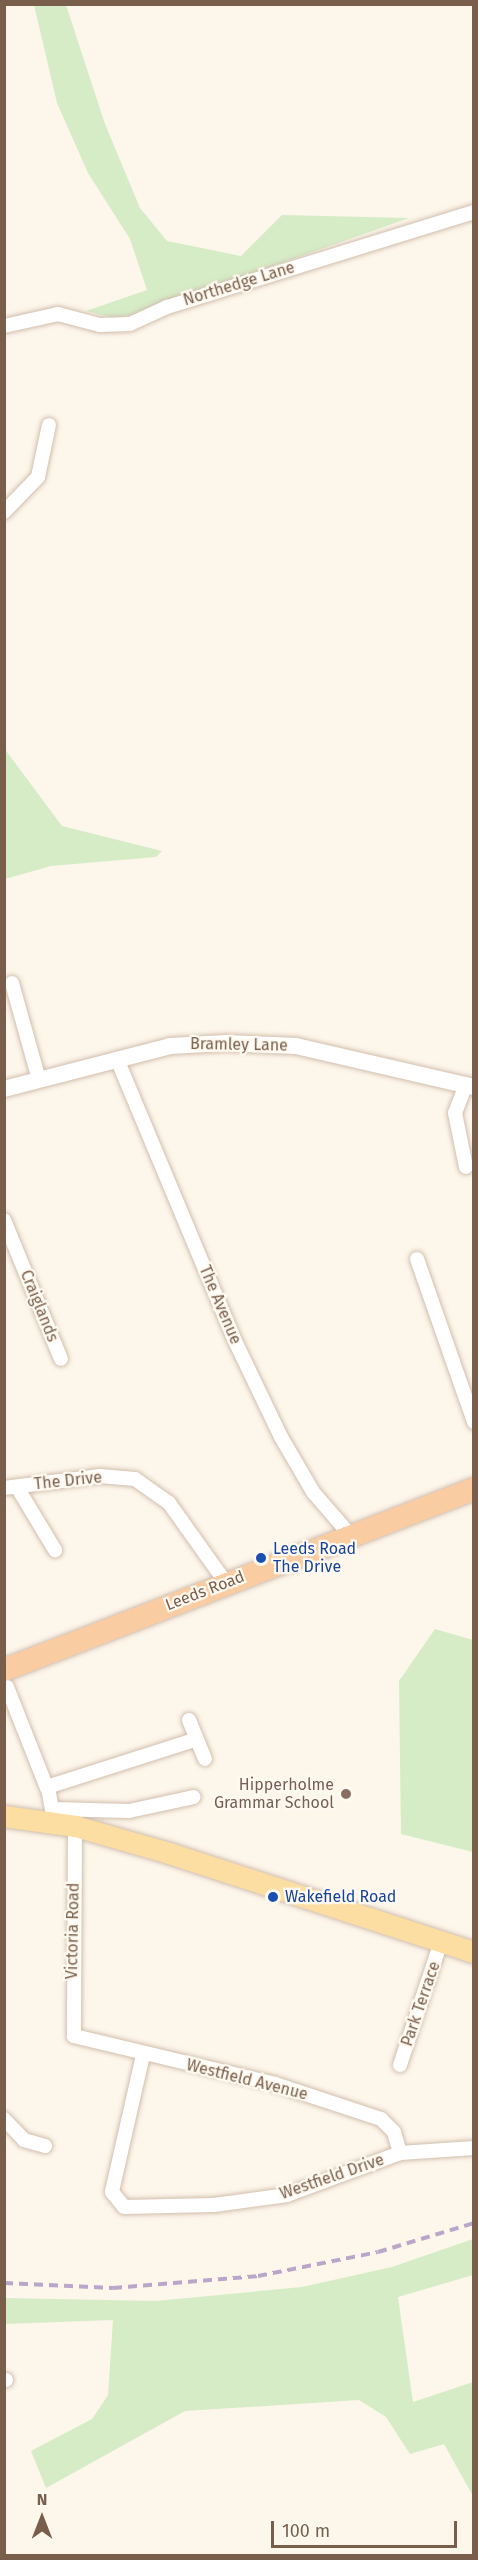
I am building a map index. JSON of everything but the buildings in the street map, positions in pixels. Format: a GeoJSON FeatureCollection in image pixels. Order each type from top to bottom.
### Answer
{"type":"FeatureCollection","features":[{"type":"Feature","properties":{"kind":"highway","name":"Leeds Road"},"geometry":{"type":"LineString","coordinates":[[6,1679],[226,1583],[474,1489]]}},
{"type":"Feature","properties":{"kind":"main road"},"geometry":{"type":"LineString","coordinates":[[4,1816],[54,1815],[75,1826],[474,1952]]}},
{"type":"Feature","properties":{"kind":"street","name":"Northedge Lane"},"geometry":{"type":"LineString","coordinates":[[4,326],[58,314],[100,325],[130,324],[167,307],[474,212]]}},
{"type":"Feature","properties":{"kind":"street"},"geometry":{"type":"LineString","coordinates":[[4,512],[38,477],[49,425]]}},
{"type":"Feature","properties":{"kind":"street"},"geometry":{"type":"LineString","coordinates":[[12,983],[39,1080]]}},
{"type":"Feature","properties":{"kind":"street","name":"Bramley Lane"},"geometry":{"type":"LineString","coordinates":[[4,1089],[170,1046],[261,1042],[470,1086]]}},
{"type":"Feature","properties":{"kind":"street","name":"The Avenue"},"geometry":{"type":"LineString","coordinates":[[117,1059],[234,1339],[276,1428],[313,1492],[351,1536]]}},
{"type":"Feature","properties":{"kind":"street"},"geometry":{"type":"LineString","coordinates":[[466,1167],[454,1113],[470,1086]]}},
{"type":"Feature","properties":{"kind":"street","name":"Craiglands"},"geometry":{"type":"LineString","coordinates":[[4,1220],[61,1359]]}},
{"type":"Feature","properties":{"kind":"street"},"geometry":{"type":"LineString","coordinates":[[417,1259],[474,1422]]}},
{"type":"Feature","properties":{"kind":"street","name":"The Drive"},"geometry":{"type":"LineString","coordinates":[[11,1487],[100,1476],[135,1479],[169,1503],[226,1583]]}},
{"type":"Feature","properties":{"kind":"street"},"geometry":{"type":"LineString","coordinates":[[11,1487],[55,1550]]}},
{"type":"Feature","properties":{"kind":"street"},"geometry":{"type":"LineString","coordinates":[[6,1679],[47,1787],[54,1815],[129,1810],[194,1797]]}},
{"type":"Feature","properties":{"kind":"street"},"geometry":{"type":"LineString","coordinates":[[189,1720],[205,1759]]}},
{"type":"Feature","properties":{"kind":"street"},"geometry":{"type":"LineString","coordinates":[[47,1787],[197,1739]]}},
{"type":"Feature","properties":{"kind":"street","name":"Victoria Road"},"geometry":{"type":"LineString","coordinates":[[74,2036],[75,1826]]}},
{"type":"Feature","properties":{"kind":"street","name":"Park Terrace"},"geometry":{"type":"LineString","coordinates":[[400,2065],[441,1942]]}},
{"type":"Feature","properties":{"kind":"street","name":"Westfield Avenue"},"geometry":{"type":"LineString","coordinates":[[74,2036],[143,2055],[285,2087],[381,2119],[394,2132],[400,2153]]}},
{"type":"Feature","properties":{"kind":"street","name":"Westfield Drive"},"geometry":{"type":"LineString","coordinates":[[143,2055],[115,2177],[118,2205],[214,2205],[287,2195],[400,2153],[474,2148]]}},
{"type":"Feature","properties":{"kind":"street"},"geometry":{"type":"LineString","coordinates":[[4,2119],[24,2140],[45,2146]]}},
{"type":"Feature","properties":{"kind":"green space"},"geometry":{"type":"Polygon","coordinates":[[[34,5],[66,5],[105,124],[140,208],[167,241],[241,256],[282,215],[409,218],[137,314],[114,318],[86,311],[147,290],[130,239],[88,173],[57,103],[34,5]]]}},
{"type":"Feature","properties":{"kind":"green space"},"geometry":{"type":"Polygon","coordinates":[[[4,748],[62,826],[162,851],[156,857],[51,866],[5,879],[4,748]]]}},
{"type":"Feature","properties":{"kind":"green space"},"geometry":{"type":"Polygon","coordinates":[[[435,1629],[473,1640],[473,1852],[401,1834],[399,1681],[435,1629]]]}},
{"type":"Feature","properties":{"kind":"green space"},"geometry":{"type":"Polygon","coordinates":[[[473,2239],[473,2275],[398,2297],[413,2402],[473,2382],[473,2496],[444,2444],[410,2454],[386,2417],[359,2400],[185,2411],[46,2488],[31,2451],[92,2419],[108,2395],[113,2320],[5,2324],[5,2298],[156,2301],[302,2287],[392,2267],[473,2239]]]}},
{"type":"Feature","properties":{"kind":"railway"},"geometry":{"type":"LineString","coordinates":[[4,2283],[113,2288],[258,2276],[378,2252],[474,2223]]}},
{"type":"Feature","properties":{"kind":"place","name":"Leeds Road The Drive"},"geometry":{"type":"Point","coordinates":[261,1558]}},
{"type":"Feature","properties":{"kind":"place","name":"Hipperholme Grammar School"},"geometry":{"type":"Point","coordinates":[346,1794]}},
{"type":"Feature","properties":{"kind":"place","name":"Wakefield Road"},"geometry":{"type":"Point","coordinates":[273,1897]}}]}
